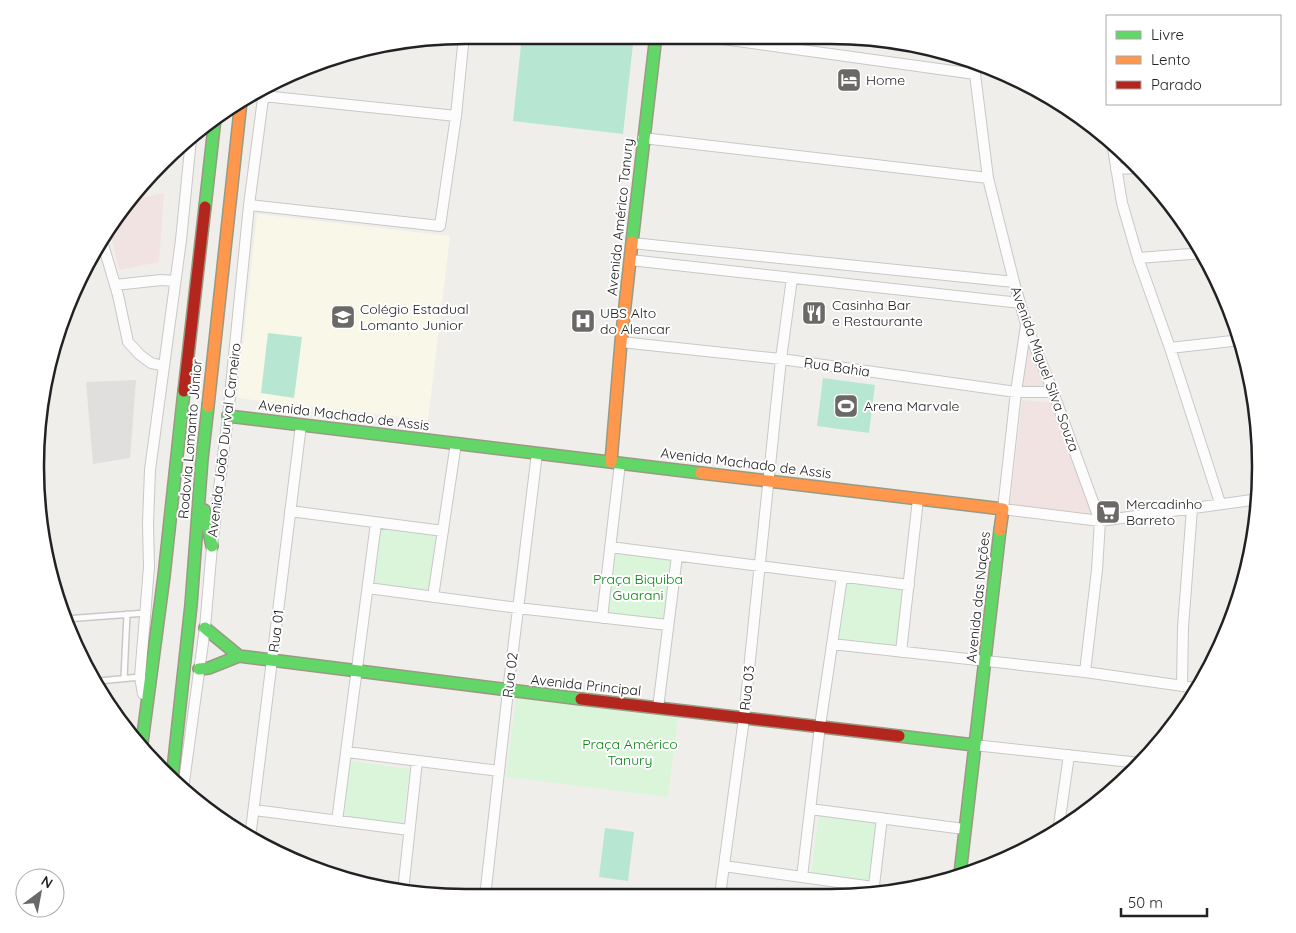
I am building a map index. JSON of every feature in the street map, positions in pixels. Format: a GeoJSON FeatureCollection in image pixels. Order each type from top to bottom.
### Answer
{"type":"FeatureCollection","features":[{"type":"Feature","properties":{"kind":"main road","name":"Avenida Américo Tanury"},"geometry":{"type":"LineString","coordinates":[[615,462],[621,342],[655,44]]}},
{"type":"Feature","properties":{"kind":"main road","name":"Rodovia Lomanto Júnior"},"geometry":{"type":"LineString","coordinates":[[173,770],[192,605],[202,459],[240,110]]}},
{"type":"Feature","properties":{"kind":"main road","name":"Rodovia Lomanto Júnior"},"geometry":{"type":"LineString","coordinates":[[143,738],[168,542],[214,128]]}},
{"type":"Feature","properties":{"kind":"main road","name":"Avenida Machado de Assis"},"geometry":{"type":"LineString","coordinates":[[228,416],[1003,509]]}},
{"type":"Feature","properties":{"kind":"main road"},"geometry":{"type":"LineString","coordinates":[[199,491],[212,546]]}},
{"type":"Feature","properties":{"kind":"main road","name":"Avenida das Nações"},"geometry":{"type":"LineString","coordinates":[[960,868],[1003,509]]}},
{"type":"Feature","properties":{"kind":"main road"},"geometry":{"type":"LineString","coordinates":[[199,669],[209,668],[239,656],[205,628]]}},
{"type":"Feature","properties":{"kind":"main road","name":"Avenida Principal"},"geometry":{"type":"LineString","coordinates":[[239,656],[508,691],[974,745]]}},
{"type":"Feature","properties":{"kind":"street"},"geometry":{"type":"LineString","coordinates":[[249,206],[440,226],[456,116],[463,44]]}},
{"type":"Feature","properties":{"kind":"street"},"geometry":{"type":"LineString","coordinates":[[766,44],[974,70]]}},
{"type":"Feature","properties":{"kind":"street","name":"Avenida Miguel Silva Souza"},"geometry":{"type":"LineString","coordinates":[[974,70],[988,178],[1014,282],[1026,324],[1100,521]]}},
{"type":"Feature","properties":{"kind":"street"},"geometry":{"type":"LineString","coordinates":[[266,94],[456,116]]}},
{"type":"Feature","properties":{"kind":"street","name":"Avenida João Durval Carneiro"},"geometry":{"type":"LineString","coordinates":[[184,780],[205,628],[212,546],[263,96]]}},
{"type":"Feature","properties":{"kind":"street"},"geometry":{"type":"LineString","coordinates":[[643,138],[988,178]]}},
{"type":"Feature","properties":{"kind":"street"},"geometry":{"type":"LineString","coordinates":[[146,712],[140,677],[149,567],[150,470],[190,147]]}},
{"type":"Feature","properties":{"kind":"street"},"geometry":{"type":"LineString","coordinates":[[1114,155],[1122,203],[1138,258],[1170,348],[1220,504]]}},
{"type":"Feature","properties":{"kind":"street"},"geometry":{"type":"LineString","coordinates":[[1116,169],[1128,168]]}},
{"type":"Feature","properties":{"kind":"street"},"geometry":{"type":"LineString","coordinates":[[632,243],[1014,282]]}},
{"type":"Feature","properties":{"kind":"street"},"geometry":{"type":"LineString","coordinates":[[104,249],[115,285],[128,342],[140,355],[151,363],[164,366]]}},
{"type":"Feature","properties":{"kind":"street"},"geometry":{"type":"LineString","coordinates":[[1138,258],[1195,254]]}},
{"type":"Feature","properties":{"kind":"street"},"geometry":{"type":"LineString","coordinates":[[765,275],[766,258]]}},
{"type":"Feature","properties":{"kind":"street"},"geometry":{"type":"LineString","coordinates":[[630,260],[1020,303]]}},
{"type":"Feature","properties":{"kind":"street","name":"Rua 03"},"geometry":{"type":"LineString","coordinates":[[721,889],[744,718],[768,481],[792,278]]}},
{"type":"Feature","properties":{"kind":"street"},"geometry":{"type":"LineString","coordinates":[[115,285],[175,280]]}},
{"type":"Feature","properties":{"kind":"street","name":"Avenida das Nações"},"geometry":{"type":"LineString","coordinates":[[1003,509],[1016,392],[1026,324]]}},
{"type":"Feature","properties":{"kind":"street"},"geometry":{"type":"LineString","coordinates":[[1170,348],[1233,341]]}},
{"type":"Feature","properties":{"kind":"street","name":"Rua Bahia"},"geometry":{"type":"LineString","coordinates":[[621,342],[782,359],[1016,392],[1053,392]]}},
{"type":"Feature","properties":{"kind":"street","name":"Rua 01"},"geometry":{"type":"LineString","coordinates":[[251,830],[301,425]]}},
{"type":"Feature","properties":{"kind":"street"},"geometry":{"type":"LineString","coordinates":[[433,597],[456,443]]}},
{"type":"Feature","properties":{"kind":"street","name":"Rua 02"},"geometry":{"type":"LineString","coordinates":[[486,889],[537,453]]}},
{"type":"Feature","properties":{"kind":"street"},"geometry":{"type":"LineString","coordinates":[[602,618],[610,548],[615,462]]}},
{"type":"Feature","properties":{"kind":"street"},"geometry":{"type":"LineString","coordinates":[[901,652],[918,499]]}},
{"type":"Feature","properties":{"kind":"street","name":"Avenida Machado de Assis"},"geometry":{"type":"LineString","coordinates":[[1003,509],[1100,521],[1251,500]]}},
{"type":"Feature","properties":{"kind":"street"},"geometry":{"type":"LineString","coordinates":[[1182,686],[1183,618],[1192,509]]}},
{"type":"Feature","properties":{"kind":"street"},"geometry":{"type":"LineString","coordinates":[[290,511],[443,531]]}},
{"type":"Feature","properties":{"kind":"street"},"geometry":{"type":"LineString","coordinates":[[1085,672],[1098,570],[1100,521]]}},
{"type":"Feature","properties":{"kind":"street"},"geometry":{"type":"LineString","coordinates":[[338,821],[376,522]]}},
{"type":"Feature","properties":{"kind":"street"},"geometry":{"type":"LineString","coordinates":[[610,548],[908,586]]}},
{"type":"Feature","properties":{"kind":"street"},"geometry":{"type":"LineString","coordinates":[[658,708],[677,556]]}},
{"type":"Feature","properties":{"kind":"street"},"geometry":{"type":"LineString","coordinates":[[802,877],[820,726],[842,577]]}},
{"type":"Feature","properties":{"kind":"street"},"geometry":{"type":"LineString","coordinates":[[368,588],[668,625]]}},
{"type":"Feature","properties":{"kind":"street"},"geometry":{"type":"LineString","coordinates":[[832,644],[1085,672],[1190,687]]}},
{"type":"Feature","properties":{"kind":"street"},"geometry":{"type":"LineString","coordinates":[[974,745],[1131,762]]}},
{"type":"Feature","properties":{"kind":"street"},"geometry":{"type":"LineString","coordinates":[[347,752],[499,771]]}},
{"type":"Feature","properties":{"kind":"street"},"geometry":{"type":"LineString","coordinates":[[1059,821],[1069,755]]}},
{"type":"Feature","properties":{"kind":"street"},"geometry":{"type":"LineString","coordinates":[[404,885],[417,761]]}},
{"type":"Feature","properties":{"kind":"street"},"geometry":{"type":"LineString","coordinates":[[810,809],[964,829]]}},
{"type":"Feature","properties":{"kind":"street"},"geometry":{"type":"LineString","coordinates":[[254,810],[409,830]]}},
{"type":"Feature","properties":{"kind":"street"},"geometry":{"type":"LineString","coordinates":[[874,887],[882,818]]}},
{"type":"Feature","properties":{"kind":"street"},"geometry":{"type":"LineString","coordinates":[[724,866],[802,877],[858,888]]}},
{"type":"Feature","properties":{"kind":"lane"},"geometry":{"type":"LineString","coordinates":[[72,618],[146,613]]}},
{"type":"Feature","properties":{"kind":"lane"},"geometry":{"type":"LineString","coordinates":[[124,678],[127,614]]}},
{"type":"Feature","properties":{"kind":"lane"},"geometry":{"type":"LineString","coordinates":[[102,681],[140,677]]}},
{"type":"Feature","properties":{"kind":"shaded area"},"geometry":{"type":"Polygon","coordinates":[[[164,193],[159,262],[119,270],[111,237],[141,198],[164,193]]]}},
{"type":"Feature","properties":{"kind":"shaded area","name":"Colégio Estadual Lomanto Junior"},"geometry":{"type":"Polygon","coordinates":[[[257,214],[450,236],[428,420],[237,398],[257,214]]]}},
{"type":"Feature","properties":{"kind":"shaded area"},"geometry":{"type":"Polygon","coordinates":[[[1028,333],[1048,387],[1019,387],[1028,333]]]}},
{"type":"Feature","properties":{"kind":"shaded area"},"geometry":{"type":"Polygon","coordinates":[[[136,380],[130,458],[93,464],[86,382],[136,380]]]}},
{"type":"Feature","properties":{"kind":"shaded area"},"geometry":{"type":"Polygon","coordinates":[[[1022,400],[1057,403],[1097,516],[1010,505],[1022,400]]]}},
{"type":"Feature","properties":{"kind":"green space"},"geometry":{"type":"Polygon","coordinates":[[[521,44],[633,44],[623,134],[513,121],[521,44]]]}},
{"type":"Feature","properties":{"kind":"green space"},"geometry":{"type":"Polygon","coordinates":[[[268,333],[302,337],[294,398],[261,393],[268,333]]]}},
{"type":"Feature","properties":{"kind":"green space","name":"Arena Marvale"},"geometry":{"type":"Polygon","coordinates":[[[823,378],[875,385],[869,433],[817,426],[823,378]]]}},
{"type":"Feature","properties":{"kind":"green space"},"geometry":{"type":"Polygon","coordinates":[[[380,526],[437,534],[429,594],[372,587],[380,526]]]}},
{"type":"Feature","properties":{"kind":"green space","name":"Praça Biquiba Guarani"},"geometry":{"type":"Polygon","coordinates":[[[610,553],[672,560],[665,621],[604,613],[610,553]]]}},
{"type":"Feature","properties":{"kind":"green space"},"geometry":{"type":"Polygon","coordinates":[[[845,582],[907,590],[899,649],[837,641],[845,582]]]}},
{"type":"Feature","properties":{"kind":"green space","name":"Praça Américo Tanury"},"geometry":{"type":"Polygon","coordinates":[[[516,698],[678,718],[668,797],[506,777],[516,698]]]}},
{"type":"Feature","properties":{"kind":"green space"},"geometry":{"type":"Polygon","coordinates":[[[349,761],[410,769],[402,827],[342,818],[349,761]]]}},
{"type":"Feature","properties":{"kind":"green space"},"geometry":{"type":"Polygon","coordinates":[[[819,816],[878,824],[871,883],[811,875],[819,816]]]}},
{"type":"Feature","properties":{"kind":"green space"},"geometry":{"type":"Polygon","coordinates":[[[605,828],[634,832],[628,881],[599,877],[605,828]]]}},
{"type":"Feature","properties":{"kind":"traffic: fast"},"geometry":{"type":"LineString","coordinates":[[632,242],[655,44]]}},
{"type":"Feature","properties":{"kind":"traffic: fast"},"geometry":{"type":"LineString","coordinates":[[205,207],[214,128]]}},
{"type":"Feature","properties":{"kind":"traffic: fast"},"geometry":{"type":"LineString","coordinates":[[143,738],[164,576],[184,391]]}},
{"type":"Feature","properties":{"kind":"traffic: fast"},"geometry":{"type":"LineString","coordinates":[[173,770],[191,605],[208,406]]}},
{"type":"Feature","properties":{"kind":"traffic: fast"},"geometry":{"type":"LineString","coordinates":[[228,416],[701,473]]}},
{"type":"Feature","properties":{"kind":"traffic: fast"},"geometry":{"type":"LineString","coordinates":[[204,510],[212,546]]}},
{"type":"Feature","properties":{"kind":"traffic: fast"},"geometry":{"type":"LineString","coordinates":[[961,868],[1000,530]]}},
{"type":"Feature","properties":{"kind":"traffic: fast"},"geometry":{"type":"LineString","coordinates":[[205,628],[239,656],[581,699]]}},
{"type":"Feature","properties":{"kind":"traffic: fast"},"geometry":{"type":"LineString","coordinates":[[199,669],[209,668],[239,656]]}},
{"type":"Feature","properties":{"kind":"traffic: fast"},"geometry":{"type":"LineString","coordinates":[[899,736],[974,745]]}},
{"type":"Feature","properties":{"kind":"traffic: slow"},"geometry":{"type":"LineString","coordinates":[[208,406],[240,110]]}},
{"type":"Feature","properties":{"kind":"traffic: slow"},"geometry":{"type":"LineString","coordinates":[[611,462],[632,242]]}},
{"type":"Feature","properties":{"kind":"traffic: slow"},"geometry":{"type":"LineString","coordinates":[[701,473],[1003,509],[1000,530]]}},
{"type":"Feature","properties":{"kind":"traffic: jam"},"geometry":{"type":"LineString","coordinates":[[184,391],[205,207]]}},
{"type":"Feature","properties":{"kind":"traffic: jam"},"geometry":{"type":"LineString","coordinates":[[581,699],[899,736]]}},
{"type":"Feature","properties":{"kind":"place","name":"Home"},"geometry":{"type":"Point","coordinates":[849,80]}},
{"type":"Feature","properties":{"kind":"place","name":"Casinha Bar e Restaurante"},"geometry":{"type":"Point","coordinates":[814,313]}},
{"type":"Feature","properties":{"kind":"place","name":"Colégio Estadual Lomanto Junior"},"geometry":{"type":"Point","coordinates":[343,317]}},
{"type":"Feature","properties":{"kind":"place","name":"UBS Alto do Alencar"},"geometry":{"type":"Point","coordinates":[583,321]}},
{"type":"Feature","properties":{"kind":"place","name":"Arena Marvale"},"geometry":{"type":"Point","coordinates":[846,406]}},
{"type":"Feature","properties":{"kind":"place","name":"Mercadinho Barreto"},"geometry":{"type":"Point","coordinates":[1108,512]}}]}
